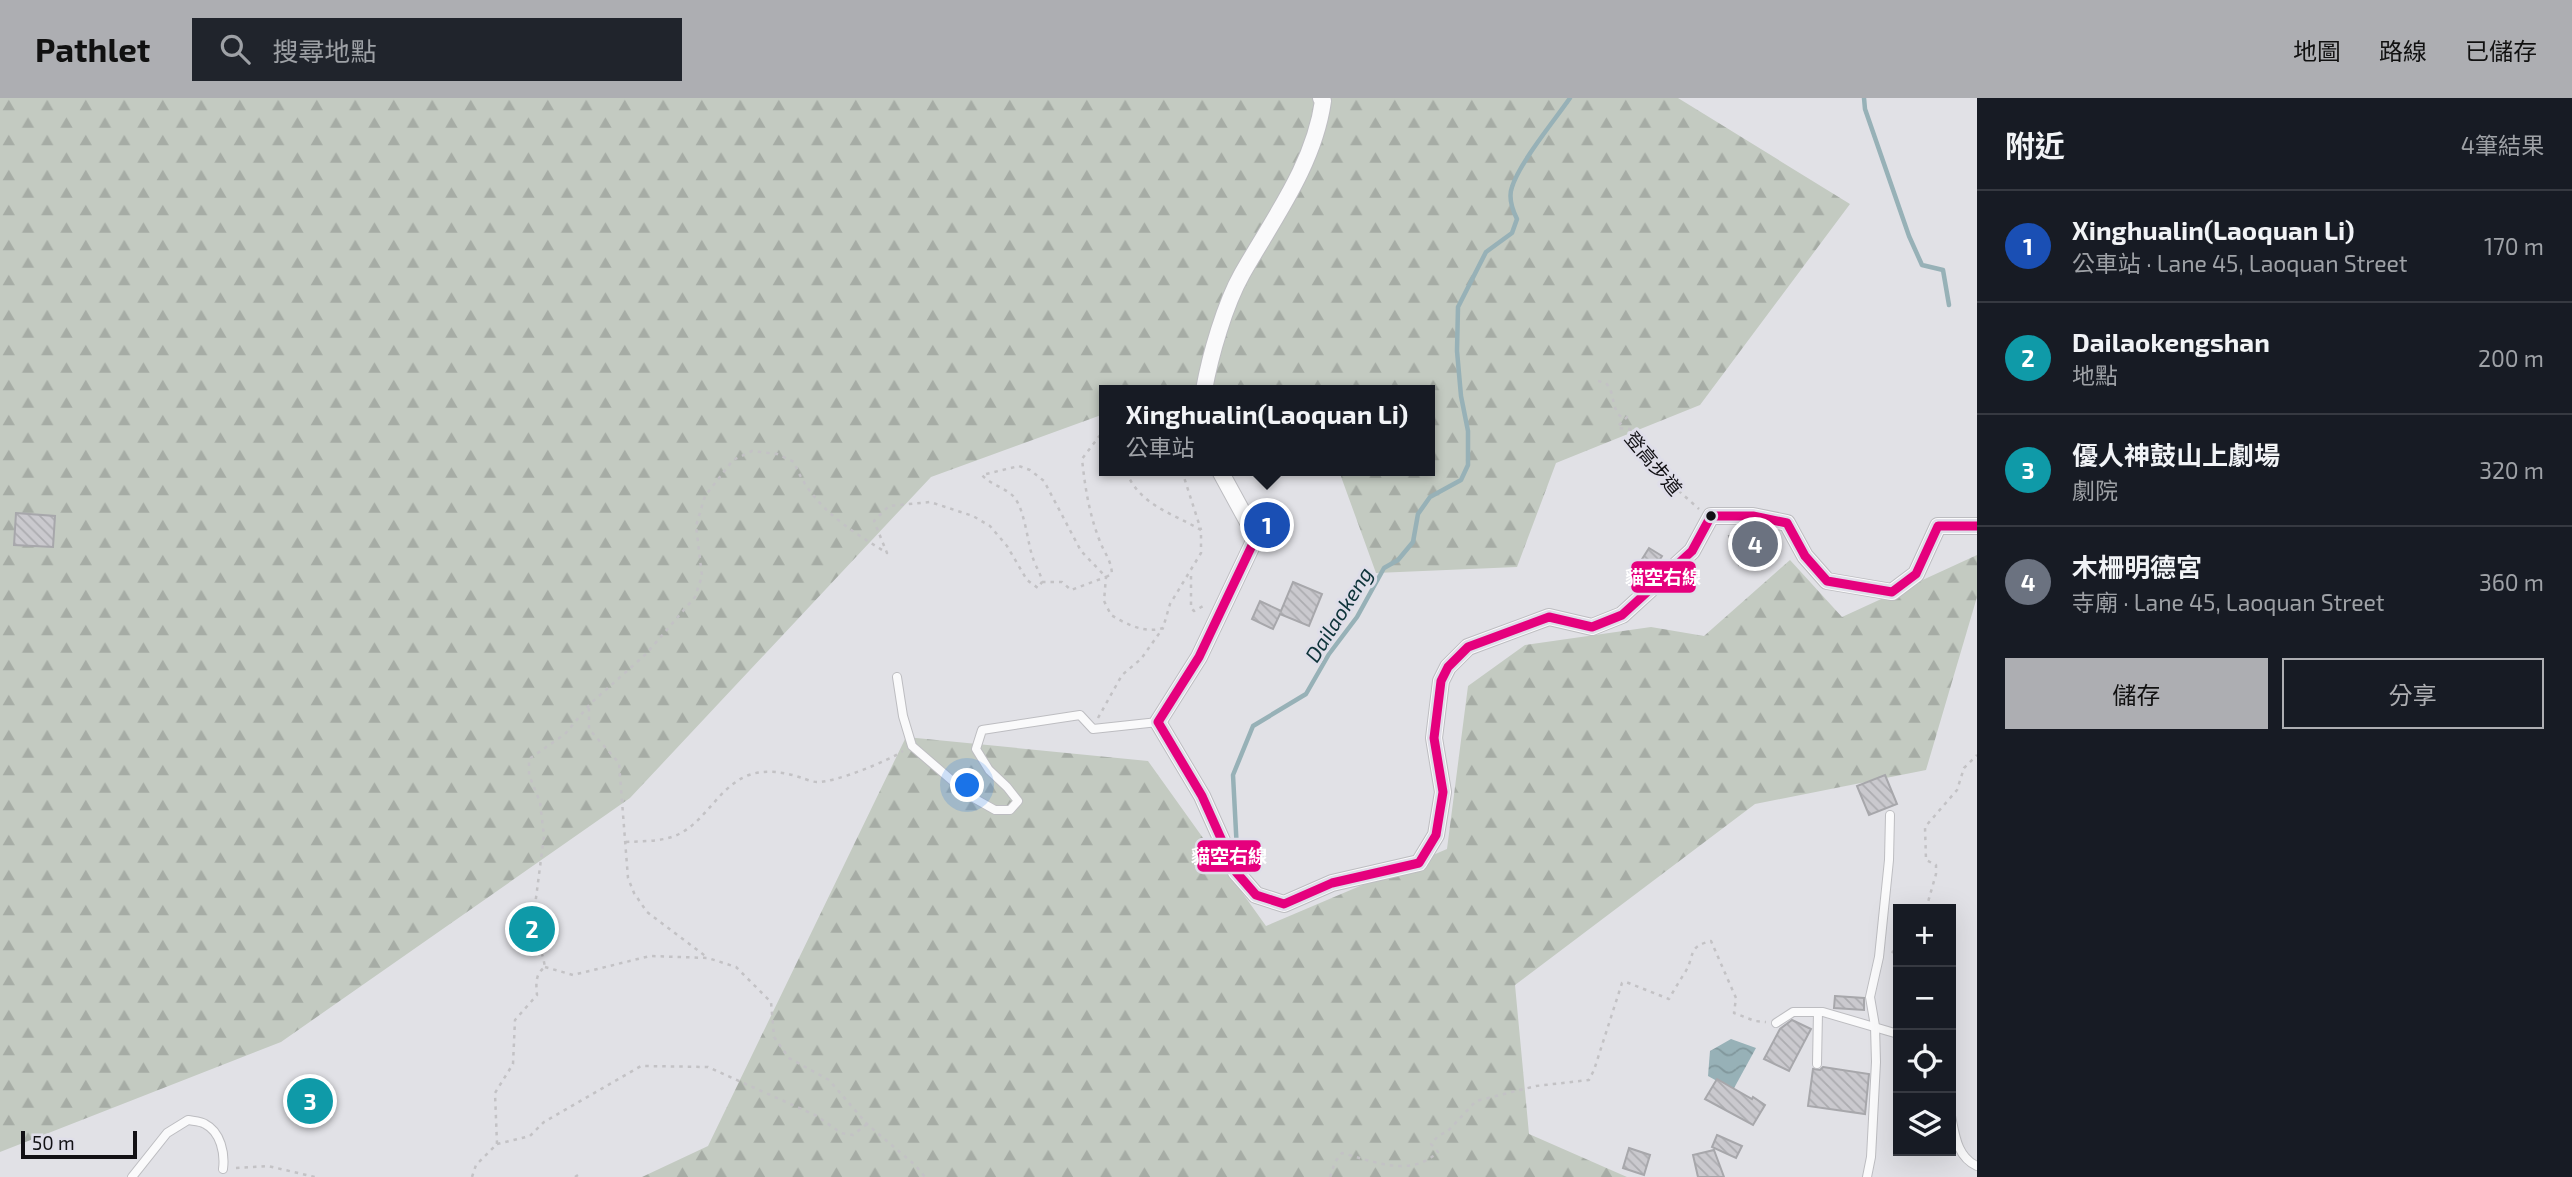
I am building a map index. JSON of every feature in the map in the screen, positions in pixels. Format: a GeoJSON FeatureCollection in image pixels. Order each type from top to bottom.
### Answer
{"type":"FeatureCollection","features":[{"type":"Feature","properties":{"kind":"street"},"geometry":{"type":"LineString","coordinates":[[1204,385],[1209,359],[1241,276],[1283,209],[1320,123],[1323,101],[1321,98]]}},
{"type":"Feature","properties":{"kind":"street"},"geometry":{"type":"LineString","coordinates":[[1223,476],[1256,537],[1199,657],[1158,722],[1202,796],[1236,872],[1256,895],[1284,904],[1332,883],[1419,863],[1436,835],[1443,792],[1434,738],[1441,681],[1448,667],[1468,647],[1549,617],[1592,627],[1622,615],[1692,551],[1711,516],[1752,516],[1787,523],[1805,556],[1827,581],[1892,592],[1916,574],[1938,526],[1977,526]]}},
{"type":"Feature","properties":{"kind":"lane"},"geometry":{"type":"LineString","coordinates":[[897,677],[902,716],[912,746],[970,796],[995,810],[1010,810],[1017,801],[989,770],[976,749],[982,730],[1080,715],[1093,729],[1158,722]]}},
{"type":"Feature","properties":{"kind":"lane"},"geometry":{"type":"LineString","coordinates":[[1867,1177],[1874,1117],[1875,1026],[1870,996],[1879,957],[1889,860],[1890,816]]}},
{"type":"Feature","properties":{"kind":"lane"},"geometry":{"type":"LineString","coordinates":[[1776,1023],[1793,1012],[1818,1012],[1893,1032]]}},
{"type":"Feature","properties":{"kind":"lane"},"geometry":{"type":"LineString","coordinates":[[1817,1064],[1818,1012]]}},
{"type":"Feature","properties":{"kind":"lane"},"geometry":{"type":"LineString","coordinates":[[132,1177],[167,1133],[188,1120],[205,1123],[214,1132],[225,1154],[223,1169]]}},
{"type":"Feature","properties":{"kind":"lane"},"geometry":{"type":"LineString","coordinates":[[1956,1136],[1960,1152],[1977,1166]]}},
{"type":"Feature","properties":{"kind":"path","name":"登高步道"},"geometry":{"type":"LineString","coordinates":[[1598,381],[1606,383],[1612,390],[1613,408],[1620,416],[1627,417],[1618,429],[1630,429],[1630,439],[1642,446],[1647,455],[1656,461],[1662,470],[1661,475],[1696,508],[1711,516]]}},
{"type":"Feature","properties":{"kind":"path"},"geometry":{"type":"LineString","coordinates":[[1042,582],[1062,582],[1071,590],[1112,574],[1111,561],[1099,539],[1086,496],[1082,459],[1099,437]]}},
{"type":"Feature","properties":{"kind":"path"},"geometry":{"type":"LineString","coordinates":[[545,968],[532,929],[544,836],[540,802],[529,775],[529,759],[565,734],[589,706],[646,654],[695,597],[702,576],[696,526],[705,496],[733,460],[752,451],[776,454],[794,462],[802,481],[820,505],[850,530],[887,554],[874,521],[889,506],[930,502],[973,516],[990,526],[1007,546],[1027,580],[1038,588],[1042,582]]}},
{"type":"Feature","properties":{"kind":"path"},"geometry":{"type":"LineString","coordinates":[[1042,582],[1014,497],[989,483],[982,475],[1018,466],[1030,470],[1044,481],[1081,551],[1106,577],[1104,601],[1111,615],[1143,629],[1163,628]]}},
{"type":"Feature","properties":{"kind":"path"},"geometry":{"type":"LineString","coordinates":[[1128,476],[1139,493],[1167,515],[1201,530]]}},
{"type":"Feature","properties":{"kind":"path"},"geometry":{"type":"LineString","coordinates":[[1093,729],[1122,674],[1140,659],[1163,628],[1170,604],[1191,574],[1201,553],[1201,530],[1184,476]]}},
{"type":"Feature","properties":{"kind":"path"},"geometry":{"type":"LineString","coordinates":[[1191,574],[1191,608],[1194,611],[1209,603],[1226,600]]}},
{"type":"Feature","properties":{"kind":"path"},"geometry":{"type":"LineString","coordinates":[[589,706],[589,729],[619,762],[628,878],[634,893],[647,912],[708,958]]}},
{"type":"Feature","properties":{"kind":"path"},"geometry":{"type":"LineString","coordinates":[[626,842],[678,835],[693,825],[731,786],[748,775],[779,772],[816,782],[835,779],[890,759],[912,746]]}},
{"type":"Feature","properties":{"kind":"path"},"geometry":{"type":"LineString","coordinates":[[1927,904],[1936,865],[1926,860],[1925,827],[1956,790],[1964,768],[1977,755]]}},
{"type":"Feature","properties":{"kind":"path"},"geometry":{"type":"LineString","coordinates":[[1432,1162],[1438,1153],[1432,1143],[1448,1131],[1476,1101],[1536,1086],[1589,1080],[1622,983],[1626,982],[1669,999],[1686,972],[1692,951],[1698,944],[1712,941],[1718,961],[1736,998],[1734,1013],[1755,1021],[1776,1023]]}},
{"type":"Feature","properties":{"kind":"path"},"geometry":{"type":"LineString","coordinates":[[497,1144],[495,1093],[513,1063],[515,1020],[537,995],[536,979],[540,971],[545,968],[573,975],[650,956],[708,958],[736,967],[765,993],[771,1002],[774,1037],[789,1058],[829,1080],[867,1124],[915,1165],[925,1177]]}},
{"type":"Feature","properties":{"kind":"path"},"geometry":{"type":"LineString","coordinates":[[472,1177],[476,1166],[497,1144],[530,1136],[544,1122],[641,1066],[708,1068],[817,1116],[841,1133],[853,1135],[867,1124]]}},
{"type":"Feature","properties":{"kind":"path"},"geometry":{"type":"LineString","coordinates":[[1330,1177],[1335,1162],[1342,1153],[1375,1168]]}},
{"type":"Feature","properties":{"kind":"path"},"geometry":{"type":"LineString","coordinates":[[223,1169],[268,1166],[315,1177]]}},
{"type":"Feature","properties":{"kind":"path"},"geometry":{"type":"LineString","coordinates":[[575,1177],[581,1173]]}},
{"type":"Feature","properties":{"kind":"green space"},"geometry":{"type":"Polygon","coordinates":[[[0,98],[1678,98],[1850,204],[1700,405],[1556,463],[1517,567],[1376,573],[1341,476],[1435,476],[1435,385],[1099,385],[1099,416],[931,477],[630,798],[281,1042],[0,1152],[0,98]]]}},
{"type":"Feature","properties":{"kind":"green space"},"geometry":{"type":"Polygon","coordinates":[[[1977,555],[1977,597],[1926,770],[1755,804],[1515,985],[1529,1134],[1627,1177],[642,1177],[708,1146],[906,737],[1148,761],[1266,926],[1447,849],[1468,686],[1525,645],[1651,627],[1704,636],[1790,560],[1842,617],[1977,555]]]}},
{"type":"Feature","properties":{"kind":"water"},"geometry":{"type":"Polygon","coordinates":[[[1731,1039],[1756,1048],[1733,1090],[1708,1076],[1710,1051],[1731,1039]]]}},
{"type":"Feature","properties":{"kind":"building"},"geometry":{"type":"Polygon","coordinates":[[[16,513],[55,516],[53,547],[14,545],[16,513]]]}},
{"type":"Feature","properties":{"kind":"building"},"geometry":{"type":"Polygon","coordinates":[[[1756,527],[1773,531],[1780,551],[1739,565],[1729,536],[1756,527]]]}},
{"type":"Feature","properties":{"kind":"building"},"geometry":{"type":"Polygon","coordinates":[[[1649,548],[1662,556],[1643,582],[1632,575],[1649,548]]]}},
{"type":"Feature","properties":{"kind":"building"},"geometry":{"type":"Polygon","coordinates":[[[1293,582],[1322,594],[1309,626],[1280,614],[1273,629],[1252,619],[1260,601],[1281,611],[1293,582]]]}},
{"type":"Feature","properties":{"kind":"building"},"geometry":{"type":"Polygon","coordinates":[[[1885,775],[1897,804],[1869,815],[1857,786],[1885,775]]]}},
{"type":"Feature","properties":{"kind":"building"},"geometry":{"type":"Polygon","coordinates":[[[1835,996],[1864,998],[1864,1010],[1834,1008],[1835,996]]]}},
{"type":"Feature","properties":{"kind":"building"},"geometry":{"type":"Polygon","coordinates":[[[1792,1020],[1811,1029],[1789,1071],[1764,1059],[1780,1029],[1792,1020]]]}},
{"type":"Feature","properties":{"kind":"building"},"geometry":{"type":"Polygon","coordinates":[[[1823,1067],[1869,1074],[1865,1114],[1808,1106],[1813,1069],[1820,1070],[1823,1067]]]}},
{"type":"Feature","properties":{"kind":"building"},"geometry":{"type":"Polygon","coordinates":[[[1717,1079],[1765,1105],[1753,1125],[1705,1099],[1717,1079]]]}},
{"type":"Feature","properties":{"kind":"building"},"geometry":{"type":"Polygon","coordinates":[[[1717,1135],[1742,1146],[1736,1158],[1712,1147],[1717,1135]]]}},
{"type":"Feature","properties":{"kind":"building"},"geometry":{"type":"Polygon","coordinates":[[[1629,1148],[1650,1155],[1644,1175],[1623,1168],[1629,1148]]]}},
{"type":"Feature","properties":{"kind":"building"},"geometry":{"type":"Polygon","coordinates":[[[1714,1150],[1724,1177],[1698,1177],[1693,1155],[1714,1150]]]}},
{"type":"Feature","properties":{"kind":"waterway","name":"Dailaokeng"},"geometry":{"type":"LineString","coordinates":[[1237,851],[1233,775],[1253,726],[1306,694],[1329,654],[1357,617],[1384,568],[1398,560],[1413,542],[1418,514],[1430,497],[1461,480],[1468,465],[1468,431],[1461,396],[1457,351],[1458,307],[1486,252],[1512,233],[1517,219],[1510,195],[1516,177],[1570,98]]}},
{"type":"Feature","properties":{"kind":"waterway"},"geometry":{"type":"LineString","coordinates":[[1864,98],[1865,109],[1909,236],[1922,265],[1943,270],[1949,305]]}},
{"type":"Feature","properties":{"kind":"transit line","name":"貓空右線"},"geometry":{"type":"LineString","coordinates":[[1256,537],[1199,657],[1158,722],[1202,796],[1236,872],[1256,895],[1284,904],[1332,883],[1419,863],[1436,835],[1443,792],[1434,738],[1441,681],[1448,667],[1468,647],[1549,617],[1592,627],[1622,615],[1692,551],[1711,516],[1753,516],[1787,523],[1805,556],[1827,581],[1892,592],[1916,574],[1938,526],[1977,526]]}},
{"type":"Feature","properties":{"kind":"place","name":"Xinghualin(Laoquan Li)"},"geometry":{"type":"Point","coordinates":[1267,525]}},
{"type":"Feature","properties":{"kind":"place","name":"木柵明德宮"},"geometry":{"type":"Point","coordinates":[1755,544]}},
{"type":"Feature","properties":{"kind":"place","name":"Dailaokengshan"},"geometry":{"type":"Point","coordinates":[532,929]}},
{"type":"Feature","properties":{"kind":"place","name":"優人神鼓山上劇場"},"geometry":{"type":"Point","coordinates":[310,1101]}}]}
